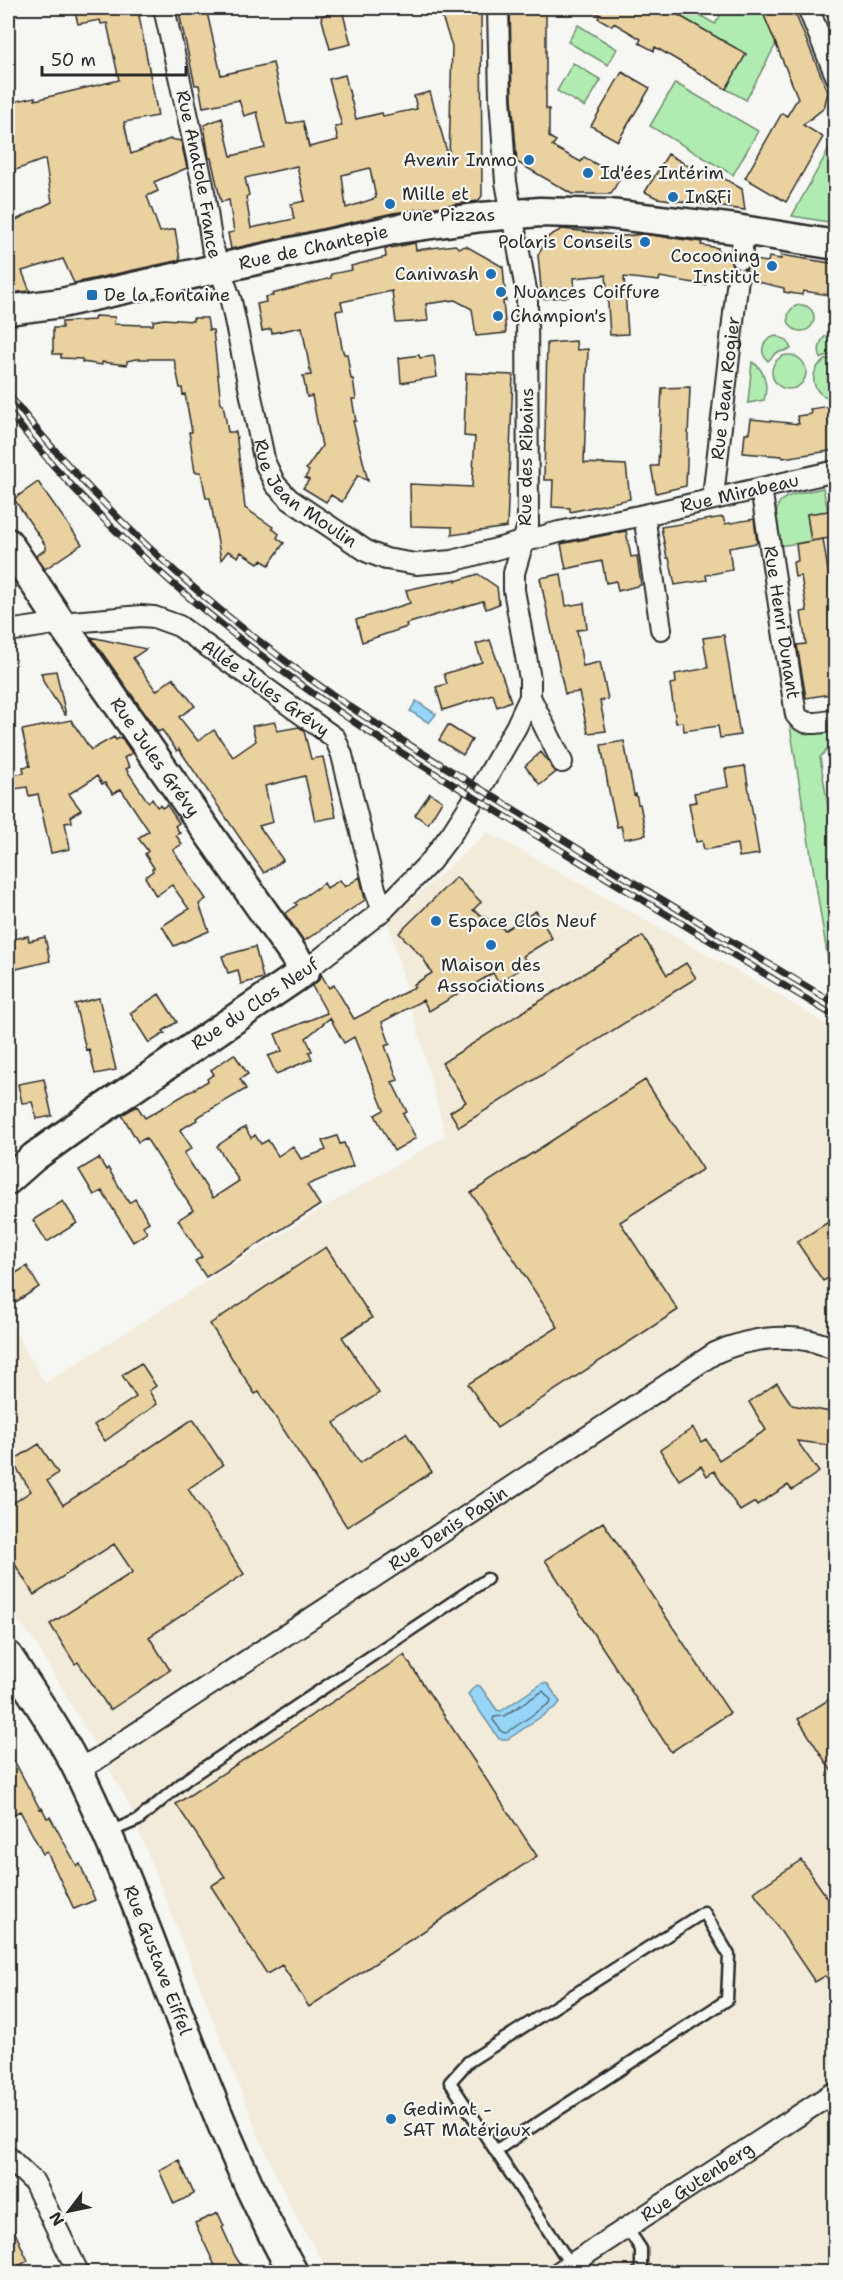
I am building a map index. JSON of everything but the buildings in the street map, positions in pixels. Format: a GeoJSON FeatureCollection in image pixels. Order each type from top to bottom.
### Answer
{"type":"FeatureCollection","features":[{"type":"Feature","properties":{"kind":"street","name":"Rue Anatole France"},"geometry":{"type":"LineString","coordinates":[[164,8],[202,185],[212,246],[219,268]]}},
{"type":"Feature","properties":{"kind":"street","name":"Rue des Ribains"},"geometry":{"type":"LineString","coordinates":[[475,798],[516,727],[530,697],[530,679],[514,590],[514,573],[528,525],[527,295],[506,182],[500,98],[498,8]]}},
{"type":"Feature","properties":{"kind":"street"},"geometry":{"type":"LineString","coordinates":[[808,8],[836,76]]}},
{"type":"Feature","properties":{"kind":"street","name":"Rue de Chantepie"},"geometry":{"type":"LineString","coordinates":[[8,310],[61,303],[397,229],[482,217],[540,212],[609,214],[742,244],[836,244]]}},
{"type":"Feature","properties":{"kind":"street","name":"Rue Jean Moulin"},"geometry":{"type":"LineString","coordinates":[[219,268],[231,301],[265,463],[275,484],[289,499],[368,552],[401,563],[453,561],[523,543]]}},
{"type":"Feature","properties":{"kind":"street","name":"Rue Jean Rogier"},"geometry":{"type":"LineString","coordinates":[[717,498],[714,488],[738,278]]}},
{"type":"Feature","properties":{"kind":"street","name":"Rue Mirabeau"},"geometry":{"type":"LineString","coordinates":[[523,543],[559,532],[836,471]]}},
{"type":"Feature","properties":{"kind":"street","name":"Rue Henri Dunant"},"geometry":{"type":"LineString","coordinates":[[761,488],[796,715],[799,719],[809,723],[836,720]]}},
{"type":"Feature","properties":{"kind":"street"},"geometry":{"type":"LineString","coordinates":[[644,515],[661,629]]}},
{"type":"Feature","properties":{"kind":"street","name":"Rue Jules Grévy"},"geometry":{"type":"LineString","coordinates":[[8,543],[61,623],[305,970]]}},
{"type":"Feature","properties":{"kind":"street","name":"Allée Jules Grévy"},"geometry":{"type":"LineString","coordinates":[[8,631],[61,623],[141,616],[165,620],[180,626],[335,738],[342,754],[375,889],[383,910]]}},
{"type":"Feature","properties":{"kind":"street","name":"Rue des Ribains"},"geometry":{"type":"LineString","coordinates":[[530,697],[562,762]]}},
{"type":"Feature","properties":{"kind":"street","name":"Rue du Clos Neuf"},"geometry":{"type":"LineString","coordinates":[[8,1180],[34,1157],[305,970],[383,910],[431,861],[475,798]]}},
{"type":"Feature","properties":{"kind":"street","name":"Rue Denis Papin"},"geometry":{"type":"LineString","coordinates":[[78,1770],[97,1760],[715,1353],[748,1341],[786,1338],[809,1340],[836,1350]]}},
{"type":"Feature","properties":{"kind":"street","name":"Rue Gustave Eiffel"},"geometry":{"type":"LineString","coordinates":[[8,1656],[78,1770],[107,1833],[239,2166],[262,2216],[293,2272]]}},
{"type":"Feature","properties":{"kind":"street","name":"Rue Gutenberg"},"geometry":{"type":"LineString","coordinates":[[565,2269],[836,2091]]}},
{"type":"Feature","properties":{"kind":"street"},"geometry":{"type":"LineString","coordinates":[[8,2157],[34,2182],[78,2272]]}},
{"type":"Feature","properties":{"kind":"lane"},"geometry":{"type":"LineString","coordinates":[[107,1833],[138,1820],[187,1779],[487,1579]]}},
{"type":"Feature","properties":{"kind":"lane"},"geometry":{"type":"LineString","coordinates":[[495,2151],[728,2000],[729,1955],[704,1912],[468,2062],[450,2082],[495,2151],[565,2269]]}},
{"type":"Feature","properties":{"kind":"lane"},"geometry":{"type":"LineString","coordinates":[[627,2228],[641,2249],[641,2271],[638,2272]]}},
{"type":"Feature","properties":{"kind":"shaded area"},"geometry":{"type":"Polygon","coordinates":[[[488,832],[779,995],[835,1030],[835,2272],[329,2272],[296,2217],[261,2142],[126,1798],[36,1644],[8,1606],[8,1320],[45,1383],[325,1207],[446,1136],[388,921],[488,832]]]}},
{"type":"Feature","properties":{"kind":"green space"},"geometry":{"type":"Polygon","coordinates":[[[666,8],[687,8],[715,24],[725,8],[761,8],[776,44],[746,100],[726,89],[746,54],[666,8]]]}},
{"type":"Feature","properties":{"kind":"green space"},"geometry":{"type":"Polygon","coordinates":[[[578,25],[617,49],[608,65],[568,42],[578,25]]]}},
{"type":"Feature","properties":{"kind":"green space"},"geometry":{"type":"Polygon","coordinates":[[[573,63],[601,80],[585,107],[557,91],[573,63]]]}},
{"type":"Feature","properties":{"kind":"green space"},"geometry":{"type":"Polygon","coordinates":[[[675,83],[758,131],[733,175],[650,126],[675,83]]]}},
{"type":"Feature","properties":{"kind":"green space"},"geometry":{"type":"Polygon","coordinates":[[[835,138],[835,223],[792,216],[835,138]]]}},
{"type":"Feature","properties":{"kind":"green space"},"geometry":{"type":"Polygon","coordinates":[[[801,305],[810,309],[814,318],[810,327],[801,331],[792,327],[788,318],[792,309],[801,305]]]}},
{"type":"Feature","properties":{"kind":"green space"},"geometry":{"type":"Polygon","coordinates":[[[835,331],[835,355],[821,359],[819,349],[821,341],[835,331]]]}},
{"type":"Feature","properties":{"kind":"green space"},"geometry":{"type":"Polygon","coordinates":[[[776,336],[787,340],[791,349],[776,353],[768,361],[763,353],[763,346],[776,336]]]}},
{"type":"Feature","properties":{"kind":"green space"},"geometry":{"type":"Polygon","coordinates":[[[789,355],[801,360],[806,372],[801,384],[789,389],[777,384],[772,372],[777,360],[789,355]]]}},
{"type":"Feature","properties":{"kind":"green space"},"geometry":{"type":"Polygon","coordinates":[[[827,359],[835,359],[835,398],[821,394],[814,383],[816,369],[827,359]]]}},
{"type":"Feature","properties":{"kind":"green space"},"geometry":{"type":"Polygon","coordinates":[[[752,362],[763,374],[766,390],[764,400],[748,403],[752,362]]]}},
{"type":"Feature","properties":{"kind":"green space"},"geometry":{"type":"Polygon","coordinates":[[[823,488],[828,511],[807,515],[811,541],[779,546],[776,517],[780,502],[795,494],[823,488]]]}},
{"type":"Feature","properties":{"kind":"green space"},"geometry":{"type":"Polygon","coordinates":[[[789,720],[822,729],[832,736],[835,742],[820,757],[835,852],[835,981],[831,978],[789,720]]]}},
{"type":"Feature","properties":{"kind":"water"},"geometry":{"type":"Polygon","coordinates":[[[416,701],[436,714],[429,723],[410,711],[416,701]]]}},
{"type":"Feature","properties":{"kind":"water"},"geometry":{"type":"Polygon","coordinates":[[[543,1683],[548,1684],[560,1702],[508,1739],[499,1739],[468,1694],[476,1685],[480,1686],[497,1710],[501,1711],[543,1683]]]}},
{"type":"Feature","properties":{"kind":"railway"},"geometry":{"type":"LineString","coordinates":[[8,394],[80,478],[158,556],[241,627],[285,661],[415,749],[836,1004]]}},
{"type":"Feature","properties":{"kind":"railway"},"geometry":{"type":"LineString","coordinates":[[8,411],[46,458],[87,502],[174,585],[316,696],[408,757],[836,1017]]}},
{"type":"Feature","properties":{"kind":"place","name":"Avenir Immo"},"geometry":{"type":"Point","coordinates":[529,160]}},
{"type":"Feature","properties":{"kind":"place","name":"Id'ées Intérim"},"geometry":{"type":"Point","coordinates":[588,173]}},
{"type":"Feature","properties":{"kind":"place","name":"In&Fi"},"geometry":{"type":"Point","coordinates":[673,197]}},
{"type":"Feature","properties":{"kind":"place","name":"Mille et une Pizzas"},"geometry":{"type":"Point","coordinates":[390,204]}},
{"type":"Feature","properties":{"kind":"place","name":"Polaris Conseils"},"geometry":{"type":"Point","coordinates":[645,242]}},
{"type":"Feature","properties":{"kind":"place","name":"Cocooning Institut"},"geometry":{"type":"Point","coordinates":[772,266]}},
{"type":"Feature","properties":{"kind":"place","name":"Caniwash"},"geometry":{"type":"Point","coordinates":[491,274]}},
{"type":"Feature","properties":{"kind":"place","name":"Nuances Coiffure"},"geometry":{"type":"Point","coordinates":[501,292]}},
{"type":"Feature","properties":{"kind":"place","name":"De la Fontaine"},"geometry":{"type":"Point","coordinates":[92,295]}},
{"type":"Feature","properties":{"kind":"place","name":"Champion's"},"geometry":{"type":"Point","coordinates":[498,316]}},
{"type":"Feature","properties":{"kind":"place","name":"Espace Clos Neuf"},"geometry":{"type":"Point","coordinates":[436,921]}},
{"type":"Feature","properties":{"kind":"place","name":"Maison des Associations"},"geometry":{"type":"Point","coordinates":[491,945]}},
{"type":"Feature","properties":{"kind":"place","name":"Gedimat - SAT Matériaux"},"geometry":{"type":"Point","coordinates":[391,2119]}}]}
